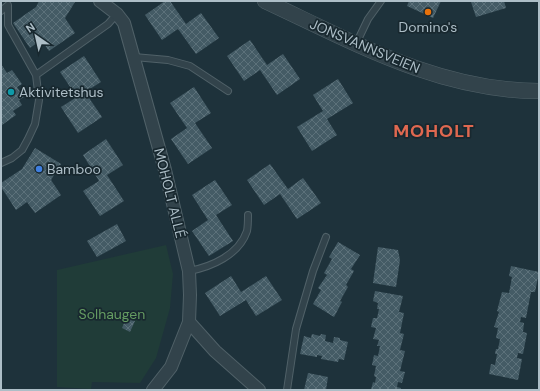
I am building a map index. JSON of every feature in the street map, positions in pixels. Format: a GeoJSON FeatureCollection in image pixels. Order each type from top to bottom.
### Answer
{"type":"FeatureCollection","features":[{"type":"Feature","properties":{"kind":"street","name":"MOHOLT ALLÉ"},"geometry":{"type":"LineString","coordinates":[[100,1],[117,14],[124,23],[165,170],[188,271],[190,295],[189,322],[172,367],[153,390]]}},
{"type":"Feature","properties":{"kind":"street","name":"JONSVANNSVEIEN"},"geometry":{"type":"LineString","coordinates":[[265,1],[387,58],[445,78],[495,88],[539,90]]}},
{"type":"Feature","properties":{"kind":"street"},"geometry":{"type":"LineString","coordinates":[[189,322],[215,351],[259,390]]}},
{"type":"Feature","properties":{"kind":"lane"},"geometry":{"type":"LineString","coordinates":[[356,44],[368,19],[381,1]]}},
{"type":"Feature","properties":{"kind":"lane"},"geometry":{"type":"LineString","coordinates":[[1,11],[9,3]]}},
{"type":"Feature","properties":{"kind":"lane"},"geometry":{"type":"LineString","coordinates":[[1,163],[12,158],[22,150],[35,124],[39,100],[36,76],[8,25],[9,3]]}},
{"type":"Feature","properties":{"kind":"lane"},"geometry":{"type":"LineString","coordinates":[[36,76],[108,24],[117,14]]}},
{"type":"Feature","properties":{"kind":"lane"},"geometry":{"type":"LineString","coordinates":[[134,57],[168,60],[190,66],[228,91]]}},
{"type":"Feature","properties":{"kind":"lane"},"geometry":{"type":"LineString","coordinates":[[188,271],[200,269],[219,262],[233,251],[244,238],[247,230],[248,215]]}},
{"type":"Feature","properties":{"kind":"lane"},"geometry":{"type":"LineString","coordinates":[[287,390],[296,329],[313,271],[326,237]]}},
{"type":"Feature","properties":{"kind":"green space","name":"Solhaugen"},"geometry":{"type":"Polygon","coordinates":[[[166,245],[173,274],[170,308],[156,358],[140,383],[92,382],[91,389],[57,387],[57,270],[166,245]]]}},
{"type":"Feature","properties":{"kind":"building"},"geometry":{"type":"Polygon","coordinates":[[[39,1],[75,2],[65,18],[75,33],[49,51],[41,40],[30,48],[13,23],[36,7],[39,1]]]}},
{"type":"Feature","properties":{"kind":"building"},"geometry":{"type":"Polygon","coordinates":[[[165,1],[170,1],[186,24],[201,13],[219,38],[196,54],[178,29],[162,40],[145,15],[165,1]]]}},
{"type":"Feature","properties":{"kind":"building","name":"Domino's"},"geometry":{"type":"Polygon","coordinates":[[[409,1],[441,1],[433,18],[407,6],[409,1]]]}},
{"type":"Feature","properties":{"kind":"building"},"geometry":{"type":"Polygon","coordinates":[[[504,1],[506,8],[476,17],[471,2],[504,1]]]}},
{"type":"Feature","properties":{"kind":"building"},"geometry":{"type":"Polygon","coordinates":[[[250,40],[267,65],[283,54],[300,79],[277,95],[260,70],[244,81],[227,56],[250,40]]]}},
{"type":"Feature","properties":{"kind":"building"},"geometry":{"type":"Polygon","coordinates":[[[84,56],[101,82],[85,92],[102,117],[78,133],[61,107],[77,97],[60,72],[84,56]]]}},
{"type":"Feature","properties":{"kind":"building","name":"Aktivitetshus"},"geometry":{"type":"Polygon","coordinates":[[[1,64],[7,73],[12,70],[22,84],[17,87],[24,97],[19,100],[22,105],[13,111],[16,115],[2,125],[1,64]]]}},
{"type":"Feature","properties":{"kind":"building"},"geometry":{"type":"Polygon","coordinates":[[[338,79],[353,103],[327,119],[337,135],[312,151],[297,127],[323,111],[313,95],[338,79]]]}},
{"type":"Feature","properties":{"kind":"building"},"geometry":{"type":"Polygon","coordinates":[[[194,87],[211,113],[195,123],[212,148],[188,164],[171,139],[187,128],[170,103],[194,87]]]}},
{"type":"Feature","properties":{"kind":"building"},"geometry":{"type":"Polygon","coordinates":[[[106,139],[123,165],[107,175],[124,201],[100,216],[83,191],[99,181],[83,155],[106,139]]]}},
{"type":"Feature","properties":{"kind":"building"},"geometry":{"type":"Polygon","coordinates":[[[35,148],[61,164],[51,180],[61,195],[35,213],[27,202],[16,210],[1,187],[1,183],[22,169],[35,148]]]}},
{"type":"Feature","properties":{"kind":"building"},"geometry":{"type":"Polygon","coordinates":[[[270,164],[288,189],[303,178],[321,203],[297,219],[280,194],[264,205],[247,180],[270,164]]]}},
{"type":"Feature","properties":{"kind":"building"},"geometry":{"type":"Polygon","coordinates":[[[215,180],[232,205],[216,215],[233,241],[209,256],[192,231],[208,220],[192,195],[215,180]]]}},
{"type":"Feature","properties":{"kind":"building"},"geometry":{"type":"Polygon","coordinates":[[[117,224],[126,241],[97,257],[87,241],[117,224]]]}},
{"type":"Feature","properties":{"kind":"building"},"geometry":{"type":"Polygon","coordinates":[[[338,242],[360,255],[351,269],[354,271],[346,285],[348,287],[340,301],[342,302],[334,317],[313,304],[321,290],[318,288],[327,275],[324,273],[332,259],[329,257],[338,242]]]}},
{"type":"Feature","properties":{"kind":"building"},"geometry":{"type":"Polygon","coordinates":[[[378,247],[398,250],[400,260],[396,287],[373,283],[378,247]]]}},
{"type":"Feature","properties":{"kind":"building"},"geometry":{"type":"Polygon","coordinates":[[[511,266],[539,272],[535,292],[531,292],[526,318],[521,317],[520,322],[524,323],[523,332],[527,333],[523,354],[518,353],[517,358],[522,359],[518,380],[489,374],[491,364],[495,365],[497,354],[495,354],[496,349],[498,349],[500,339],[496,338],[498,328],[494,327],[499,312],[497,311],[502,292],[509,293],[512,277],[509,276],[511,266]]]}},
{"type":"Feature","properties":{"kind":"building"},"geometry":{"type":"Polygon","coordinates":[[[231,276],[241,292],[266,276],[282,300],[256,316],[246,300],[220,316],[205,293],[231,276]]]}},
{"type":"Feature","properties":{"kind":"building"},"geometry":{"type":"Polygon","coordinates":[[[375,291],[403,296],[399,312],[404,313],[400,333],[404,334],[400,350],[405,351],[400,371],[405,372],[402,383],[398,382],[397,387],[401,388],[401,390],[371,390],[373,382],[375,383],[376,377],[374,376],[376,366],[372,365],[374,355],[378,356],[380,346],[377,346],[379,340],[373,339],[376,328],[371,327],[373,318],[377,318],[379,309],[377,309],[378,303],[373,301],[375,291]]]}},
{"type":"Feature","properties":{"kind":"building"},"geometry":{"type":"Polygon","coordinates":[[[127,316],[135,321],[130,332],[122,328],[127,316]]]}},
{"type":"Feature","properties":{"kind":"building"},"geometry":{"type":"Polygon","coordinates":[[[312,334],[320,336],[321,334],[326,335],[325,341],[333,343],[334,337],[348,342],[344,360],[339,359],[338,362],[321,359],[322,356],[317,355],[317,357],[300,354],[304,336],[311,338],[312,334]]]}},
{"type":"Feature","properties":{"kind":"building"},"geometry":{"type":"Polygon","coordinates":[[[308,373],[328,377],[326,390],[304,390],[308,373]]]}},
{"type":"Feature","properties":{"kind":"place","name":"Domino's"},"geometry":{"type":"Point","coordinates":[428,12]}},
{"type":"Feature","properties":{"kind":"place","name":"Aktivitetshus"},"geometry":{"type":"Point","coordinates":[11,92]}},
{"type":"Feature","properties":{"kind":"place","name":"Bamboo"},"geometry":{"type":"Point","coordinates":[39,169]}},
{"type":"Feature","properties":{"kind":"district","name":"MOHOLT"},"geometry":{"type":"Point","coordinates":[434,131]}}]}
